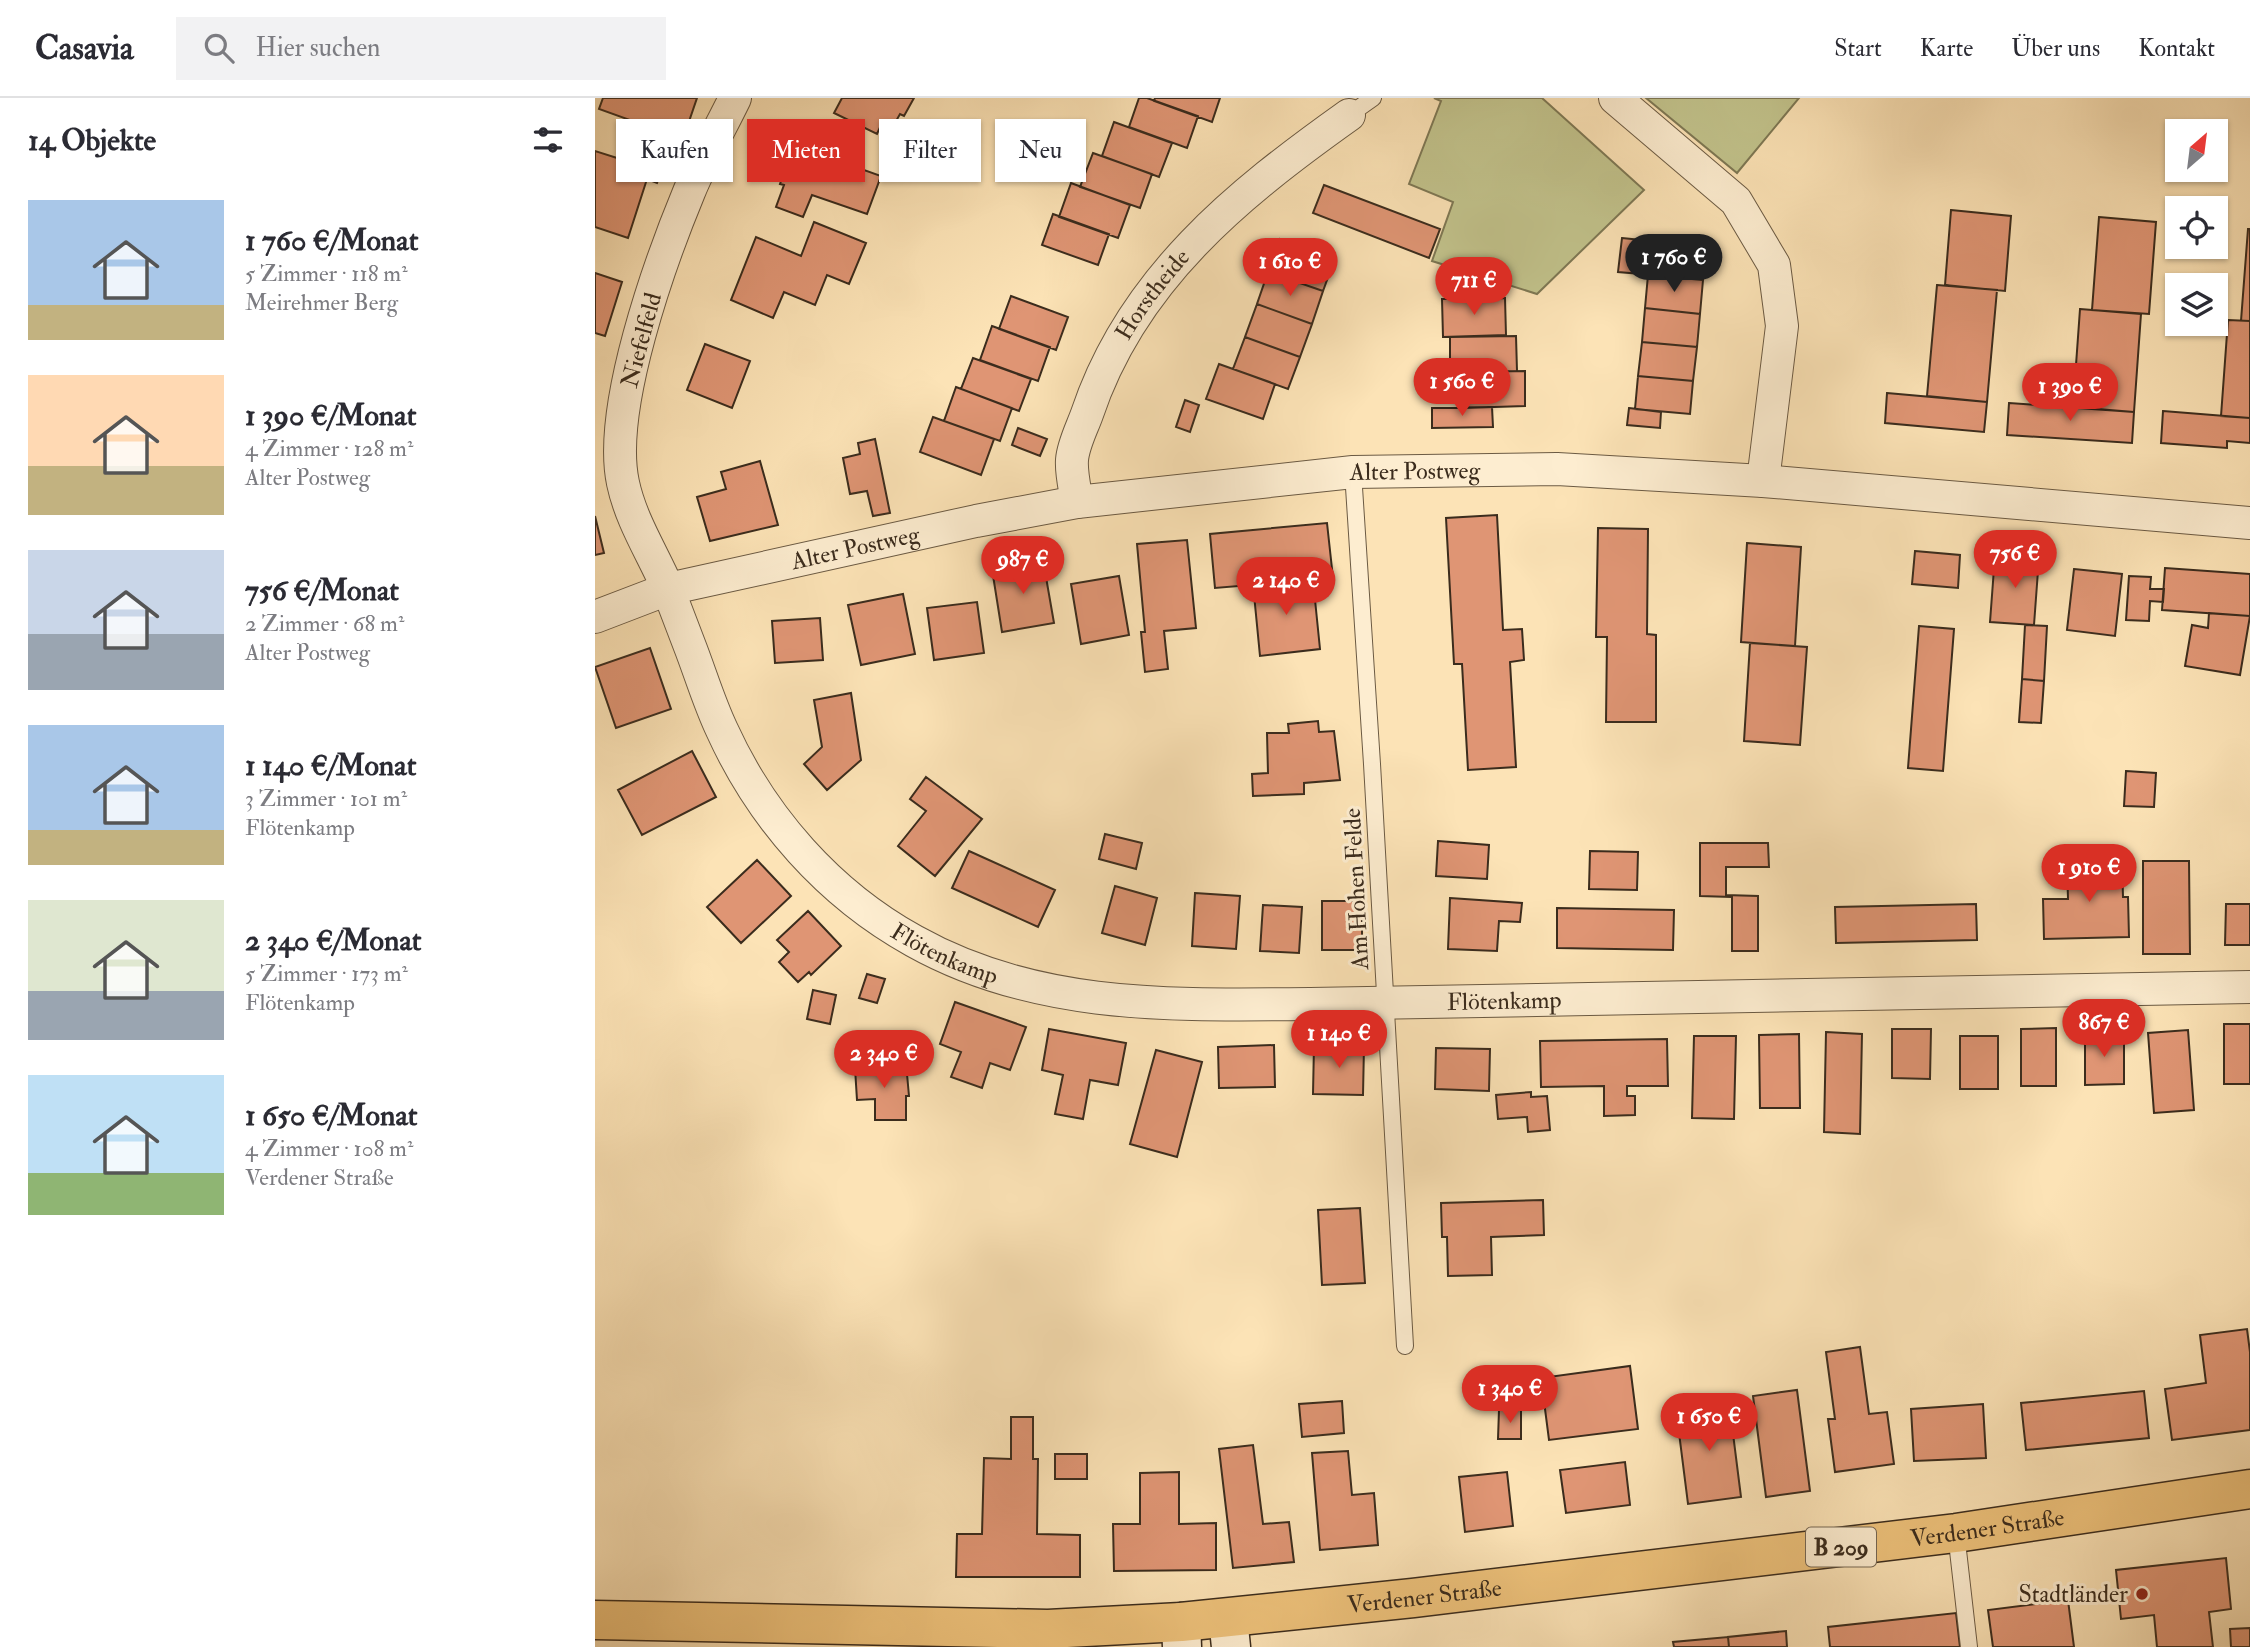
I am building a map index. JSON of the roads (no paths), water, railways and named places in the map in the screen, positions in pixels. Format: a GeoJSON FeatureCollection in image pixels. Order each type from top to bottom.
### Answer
{"type":"FeatureCollection","features":[{"type":"Feature","properties":{"kind":"main road","name":"Verdener Straße"},"geometry":{"type":"LineString","coordinates":[[595,1619],[1063,1638],[1229,1632],[1413,1598],[1956,1533],[2250,1489]]}},
{"type":"Feature","properties":{"kind":"street","name":"Niefelfeld"},"geometry":{"type":"LineString","coordinates":[[668,589],[631,511],[621,476],[621,435],[626,392],[638,341],[689,189],[735,98]]}},
{"type":"Feature","properties":{"kind":"street"},"geometry":{"type":"LineString","coordinates":[[1615,98],[1736,201],[1774,265],[1782,326],[1763,481]]}},
{"type":"Feature","properties":{"kind":"street","name":"Horstheide"},"geometry":{"type":"LineString","coordinates":[[1077,502],[1072,459],[1096,388],[1139,306],[1194,241],[1281,163],[1361,106]]}},
{"type":"Feature","properties":{"kind":"street","name":"Alter Postweg"},"geometry":{"type":"LineString","coordinates":[[595,617],[668,589],[976,521],[1077,502],[1353,472],[1557,469],[1763,481],[2250,523]]}},
{"type":"Feature","properties":{"kind":"street","name":"Flötenkamp"},"geometry":{"type":"LineString","coordinates":[[668,589],[722,730],[754,789],[792,842],[851,899],[914,941],[970,967],[1027,984],[1087,998],[1168,1005],[2250,987]]}},
{"type":"Feature","properties":{"kind":"lane","name":"Am Hohen Felde"},"geometry":{"type":"LineString","coordinates":[[1353,472],[1405,1346]]}},
{"type":"Feature","properties":{"kind":"lane"},"geometry":{"type":"LineString","coordinates":[[1956,1533],[1969,1647]]}},
{"type":"Feature","properties":{"kind":"place","name":"Stadtländer"},"geometry":{"type":"Point","coordinates":[2142,1594]}}]}
